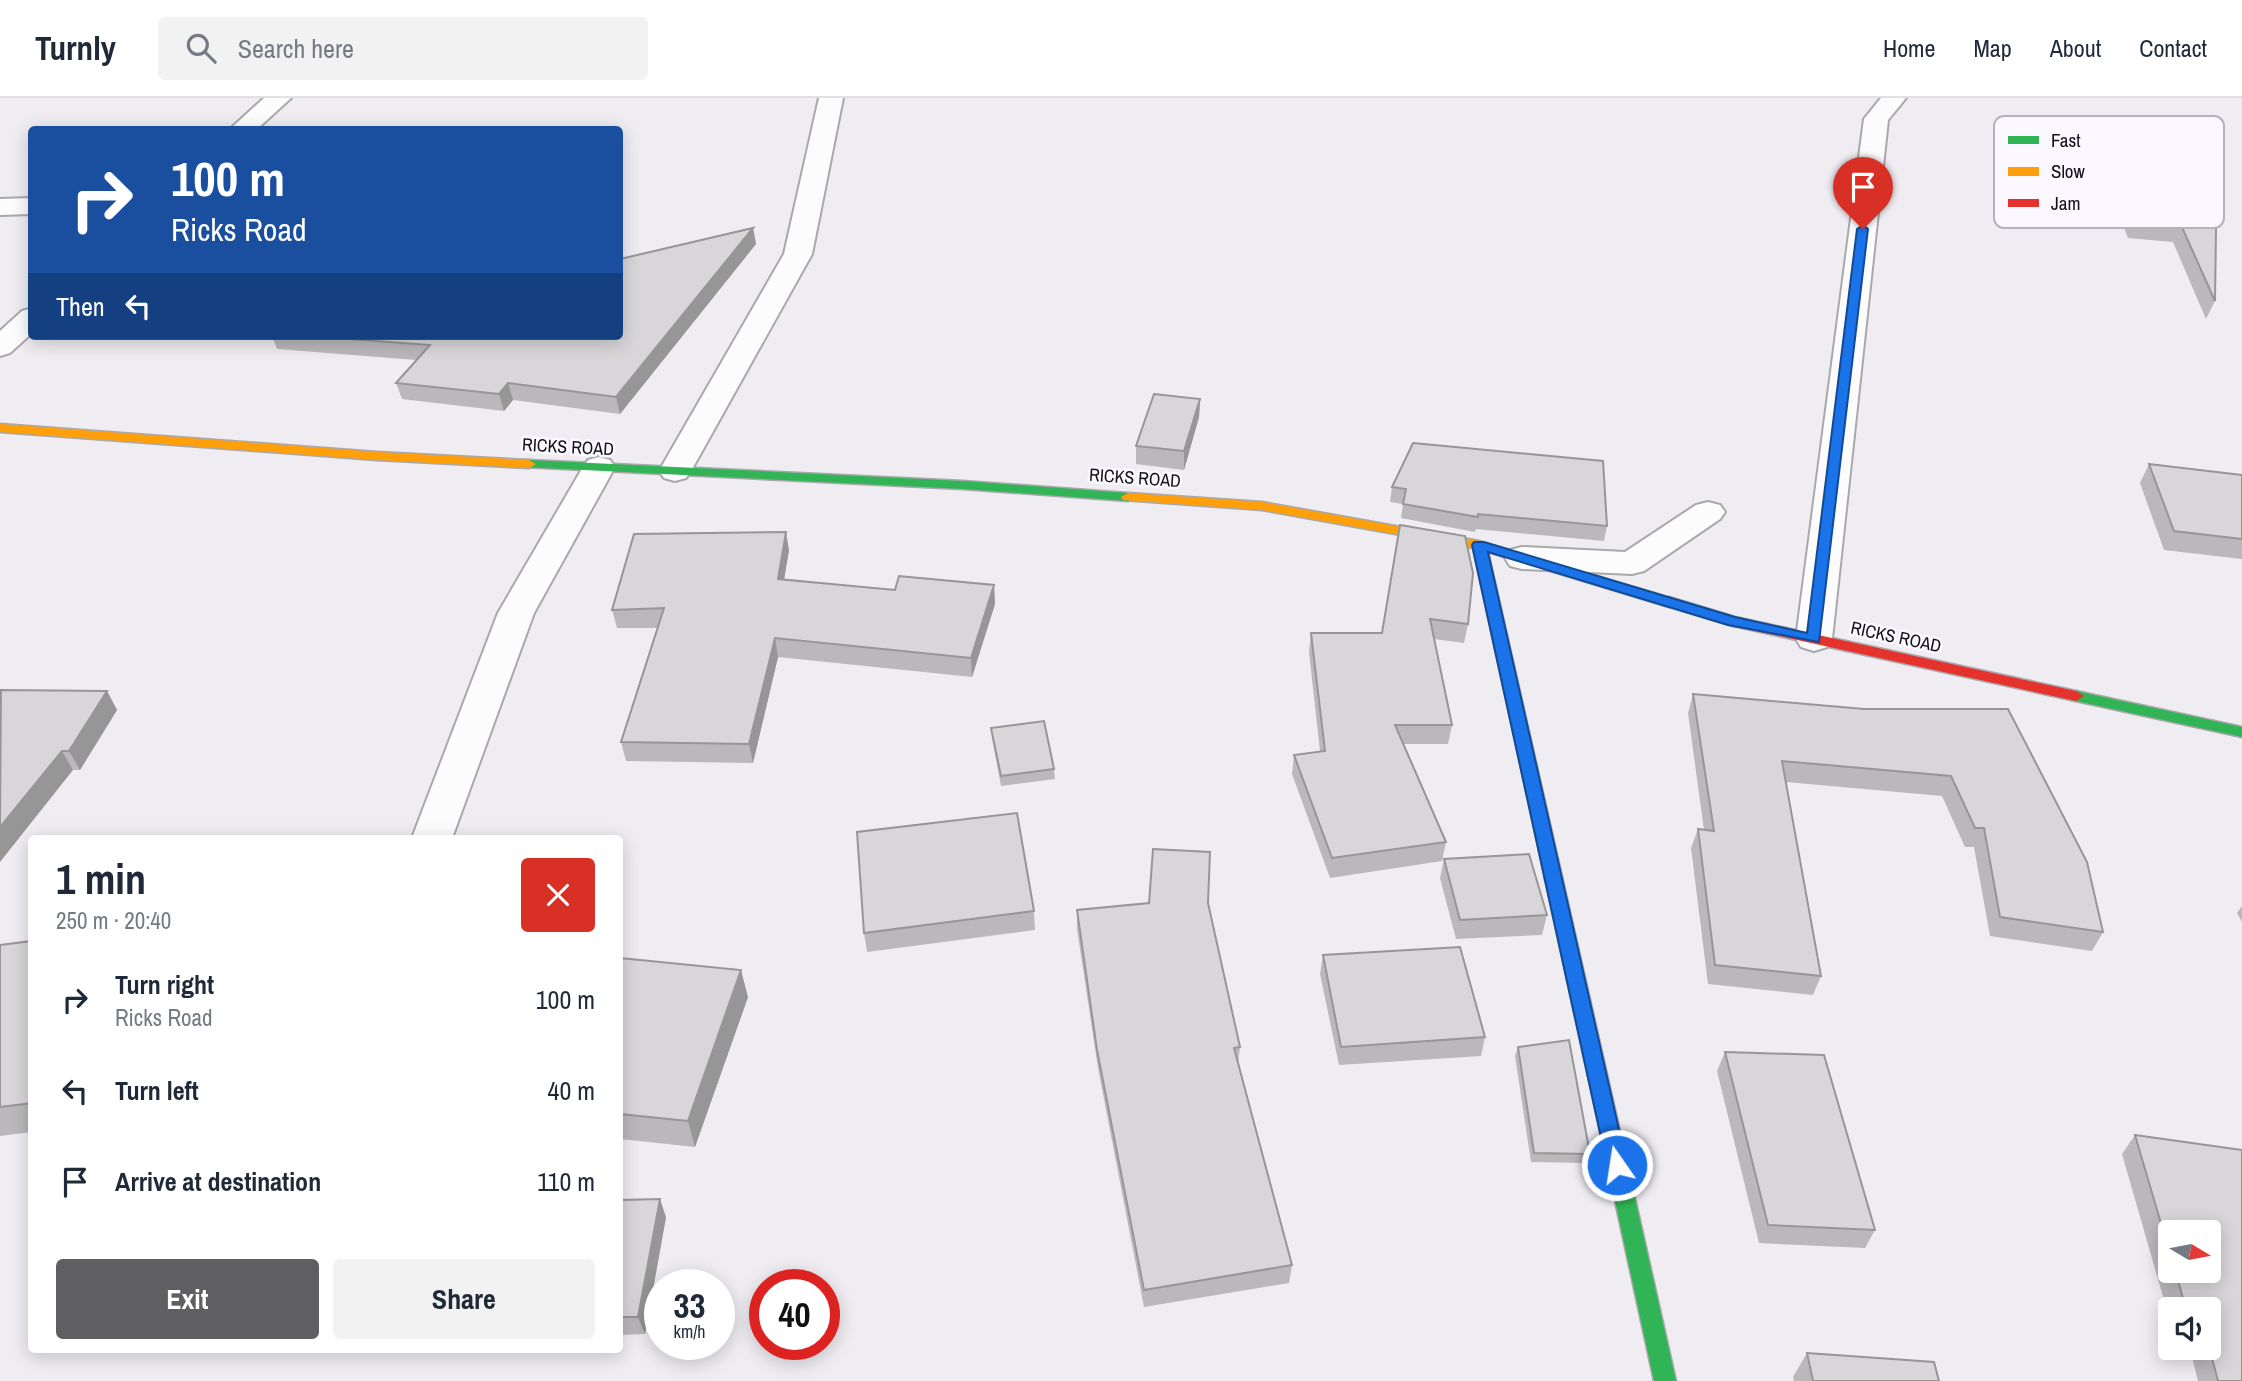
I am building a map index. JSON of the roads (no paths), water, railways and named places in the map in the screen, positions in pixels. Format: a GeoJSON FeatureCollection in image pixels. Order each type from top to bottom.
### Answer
{"type":"FeatureCollection","features":[{"type":"Feature","properties":{"kind":"street"},"geometry":{"type":"LineString","coordinates":[[246,126],[279,98]]}},
{"type":"Feature","properties":{"kind":"street"},"geometry":{"type":"LineString","coordinates":[[676,471],[798,254],[831,98]]}},
{"type":"Feature","properties":{"kind":"street"},"geometry":{"type":"LineString","coordinates":[[1814,639],[1875,119],[1894,98]]}},
{"type":"Feature","properties":{"kind":"street"},"geometry":{"type":"LineString","coordinates":[[0,207],[28,206]]}},
{"type":"Feature","properties":{"kind":"street"},"geometry":{"type":"LineString","coordinates":[[0,347],[28,321]]}},
{"type":"Feature","properties":{"kind":"street","name":"RICKS ROAD"},"geometry":{"type":"LineString","coordinates":[[0,428],[377,456],[964,485],[1262,506],[1479,545],[1733,621],[2242,732]]}},
{"type":"Feature","properties":{"kind":"street"},"geometry":{"type":"LineString","coordinates":[[433,835],[516,614],[599,467]]}},
{"type":"Feature","properties":{"kind":"street"},"geometry":{"type":"LineString","coordinates":[[1522,558],[1632,563],[1708,512]]}},
{"type":"Feature","properties":{"kind":"street"},"geometry":{"type":"LineString","coordinates":[[1479,545],[1665,1381]]}}]}
